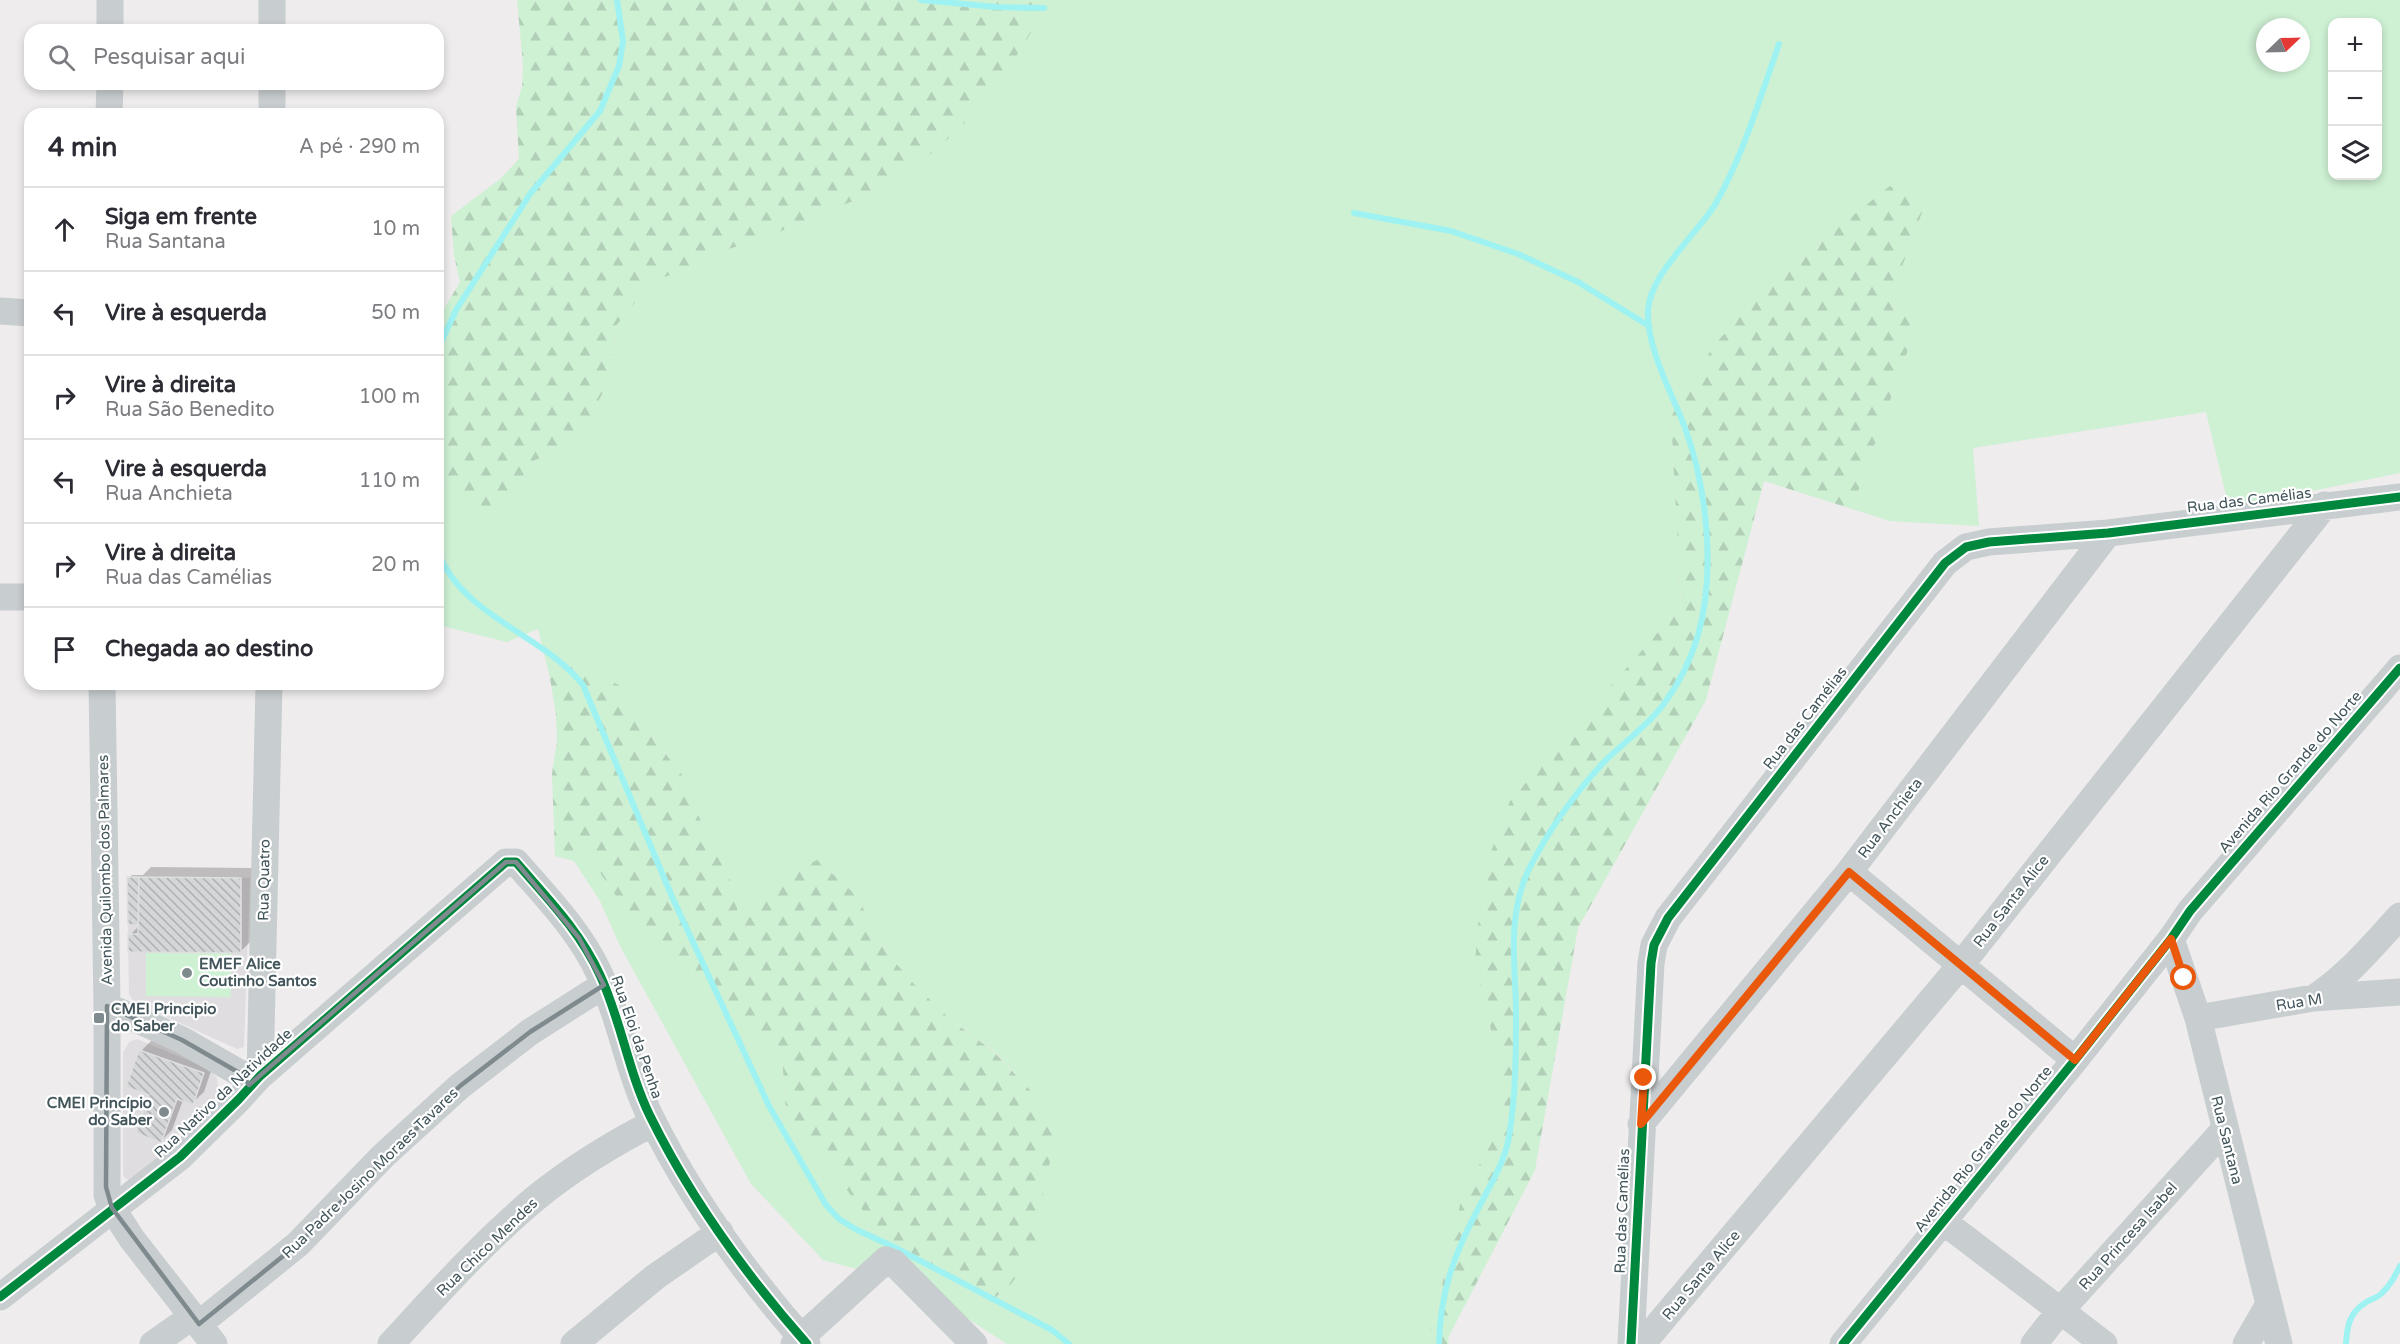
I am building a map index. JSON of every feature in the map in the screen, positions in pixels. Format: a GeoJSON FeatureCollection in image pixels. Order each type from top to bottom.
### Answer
{"type":"FeatureCollection","features":[{"type":"Feature","properties":{"kind":"street"},"geometry":{"type":"LineString","coordinates":[[110,0],[110,24]]}},
{"type":"Feature","properties":{"kind":"street"},"geometry":{"type":"LineString","coordinates":[[272,0],[272,24]]}},
{"type":"Feature","properties":{"kind":"street"},"geometry":{"type":"LineString","coordinates":[[109,108],[110,90]]}},
{"type":"Feature","properties":{"kind":"street"},"geometry":{"type":"LineString","coordinates":[[272,90],[272,108]]}},
{"type":"Feature","properties":{"kind":"street"},"geometry":{"type":"LineString","coordinates":[[0,311],[24,313]]}},
{"type":"Feature","properties":{"kind":"street","name":"Rua das Camélias"},"geometry":{"type":"LineString","coordinates":[[1631,1344],[1650,963],[1660,931],[1945,563],[1966,547],[1989,542],[2108,533],[2400,497]]}},
{"type":"Feature","properties":{"kind":"street","name":"Rua Santa Alice"},"geometry":{"type":"LineString","coordinates":[[1642,1344],[1960,966],[2325,505]]}},
{"type":"Feature","properties":{"kind":"street","name":"Rua Anchieta"},"geometry":{"type":"LineString","coordinates":[[1641,1124],[1849,872],[2108,533]]}},
{"type":"Feature","properties":{"kind":"street"},"geometry":{"type":"LineString","coordinates":[[0,597],[24,597]]}},
{"type":"Feature","properties":{"kind":"street","name":"Avenida Rio Grande do Norte"},"geometry":{"type":"LineString","coordinates":[[1843,1344],[2075,1060],[2171,939],[2190,911],[2400,668]]}},
{"type":"Feature","properties":{"kind":"street","name":"Avenida Quilombo dos Palmares"},"geometry":{"type":"LineString","coordinates":[[102,690],[107,1006],[106,1187],[112,1208],[132,1239],[202,1328]]}},
{"type":"Feature","properties":{"kind":"street","name":"Rua Quatro"},"geometry":{"type":"LineString","coordinates":[[254,1081],[269,690]]}},
{"type":"Feature","properties":{"kind":"street","name":"Rua Nativo da Natividade"},"geometry":{"type":"LineString","coordinates":[[0,1297],[180,1157],[239,1099],[254,1081],[506,862],[516,862]]}},
{"type":"Feature","properties":{"kind":"street","name":"Rua Eloi da Penha"},"geometry":{"type":"LineString","coordinates":[[516,862],[579,938],[604,985],[638,1091],[676,1166],[720,1233],[801,1342]]}},
{"type":"Feature","properties":{"kind":"street"},"geometry":{"type":"LineString","coordinates":[[1849,872],[2075,1060]]}},
{"type":"Feature","properties":{"kind":"street"},"geometry":{"type":"LineString","coordinates":[[2313,998],[2333,986],[2348,973],[2400,916]]}},
{"type":"Feature","properties":{"kind":"street","name":"Rua Santana"},"geometry":{"type":"LineString","coordinates":[[2171,939],[2198,1018],[2278,1344]]}},
{"type":"Feature","properties":{"kind":"street","name":"Rua Padre Josino Moraes Tavares"},"geometry":{"type":"LineString","coordinates":[[153,1344],[202,1328],[298,1244],[383,1156],[460,1086],[530,1032],[604,985]]}},
{"type":"Feature","properties":{"kind":"street","name":"Rua M"},"geometry":{"type":"LineString","coordinates":[[2198,1018],[2313,998],[2400,992]]}},
{"type":"Feature","properties":{"kind":"street"},"geometry":{"type":"LineString","coordinates":[[107,1006],[182,1040],[254,1081]]}},
{"type":"Feature","properties":{"kind":"street","name":"Rua Chico Mendes"},"geometry":{"type":"LineString","coordinates":[[390,1344],[483,1247],[538,1197],[596,1155],[653,1123]]}},
{"type":"Feature","properties":{"kind":"street","name":"Rua Princesa Isabel"},"geometry":{"type":"LineString","coordinates":[[2034,1344],[2060,1311],[2224,1130]]}},
{"type":"Feature","properties":{"kind":"street"},"geometry":{"type":"LineString","coordinates":[[1944,1222],[2104,1344]]}},
{"type":"Feature","properties":{"kind":"street"},"geometry":{"type":"LineString","coordinates":[[574,1344],[655,1277],[720,1233]]}},
{"type":"Feature","properties":{"kind":"street"},"geometry":{"type":"LineString","coordinates":[[801,1342],[881,1263],[889,1260],[974,1344]]}},
{"type":"Feature","properties":{"kind":"street"},"geometry":{"type":"LineString","coordinates":[[2246,1344],[2269,1304]]}},
{"type":"Feature","properties":{"kind":"highlighted area"},"geometry":{"type":"Polygon","coordinates":[[[506,862],[516,862],[579,938],[604,985],[530,1032],[460,1086],[298,1244],[199,1324],[112,1208],[106,1187],[107,1006],[182,1040],[243,1075],[249,1085],[506,862]]]}},
{"type":"Feature","properties":{"kind":"shaded area","name":"EMEF Alice Coutinho Santos"},"geometry":{"type":"Polygon","coordinates":[[[127,877],[250,878],[244,1047],[237,1049],[134,1002],[129,994],[127,877]]]}},
{"type":"Feature","properties":{"kind":"shaded area","name":"CMEI Princípio do Saber"},"geometry":{"type":"Polygon","coordinates":[[[137,1039],[209,1069],[217,1078],[219,1094],[194,1124],[179,1127],[178,1142],[130,1182],[123,1173],[123,1053],[129,1042],[137,1039]]]}},
{"type":"Feature","properties":{"kind":"green space"},"geometry":{"type":"Polygon","coordinates":[[[517,0],[1051,0],[993,94],[956,132],[926,158],[860,198],[762,239],[722,251],[685,271],[653,280],[615,327],[613,373],[575,446],[535,460],[495,513],[478,508],[444,482],[444,309],[460,282],[454,255],[451,216],[500,179],[519,159],[516,107],[522,86],[523,65],[517,0]]]}},
{"type":"Feature","properties":{"kind":"green space"},"geometry":{"type":"Polygon","coordinates":[[[1051,0],[2400,0],[2400,473],[2229,508],[2206,412],[1973,448],[1979,526],[1890,521],[1852,509],[1917,324],[1889,302],[1924,207],[1831,233],[1754,302],[1714,345],[1671,417],[1681,606],[1558,749],[1496,1051],[1506,1116],[1462,1196],[1435,1317],[1426,1344],[1007,1344],[914,1284],[823,1260],[751,1184],[620,946],[600,901],[574,861],[555,856],[583,848],[651,947],[782,1056],[786,1112],[1041,1243],[1038,1217],[1055,1139],[1033,1093],[994,1051],[950,1019],[911,981],[890,956],[857,896],[738,923],[736,896],[720,854],[700,819],[682,775],[654,739],[630,702],[624,688],[571,667],[550,678],[538,629],[507,642],[444,626],[444,482],[495,513],[535,460],[575,446],[613,373],[615,327],[653,279],[685,271],[722,251],[762,239],[860,198],[926,158],[956,132],[993,94],[1051,0]]]}},
{"type":"Feature","properties":{"kind":"green space"},"geometry":{"type":"Polygon","coordinates":[[[1890,186],[1924,207],[1889,302],[1917,324],[1852,509],[1764,481],[1706,700],[1578,928],[1535,1170],[1448,1338],[1449,1344],[1426,1344],[1435,1317],[1462,1196],[1506,1116],[1496,1051],[1475,962],[1483,873],[1510,801],[1681,606],[1671,417],[1714,345],[1754,302],[1831,233],[1890,186]]]}},
{"type":"Feature","properties":{"kind":"green space"},"geometry":{"type":"Polygon","coordinates":[[[571,667],[585,667],[624,688],[630,702],[654,739],[682,775],[700,819],[720,854],[736,896],[738,922],[760,888],[817,860],[857,896],[890,956],[911,981],[950,1019],[993,1051],[1033,1093],[1055,1139],[1038,1217],[1041,1243],[1011,1284],[989,1303],[883,1236],[786,1112],[782,1056],[651,947],[583,848],[555,856],[552,774],[557,740],[556,715],[550,678],[571,667]]]}},
{"type":"Feature","properties":{"kind":"green space"},"geometry":{"type":"Polygon","coordinates":[[[146,952],[231,953],[231,997],[146,996],[146,952]]]}},
{"type":"Feature","properties":{"kind":"building"},"geometry":{"type":"Polygon","coordinates":[[[127,877],[139,877],[138,925],[128,925],[127,877]]]}},
{"type":"Feature","properties":{"kind":"building"},"geometry":{"type":"Polygon","coordinates":[[[139,877],[241,878],[241,953],[128,952],[128,934],[138,934],[139,877]]]}},
{"type":"Feature","properties":{"kind":"building"},"geometry":{"type":"Polygon","coordinates":[[[139,1050],[204,1073],[193,1105],[177,1099],[161,1143],[136,1133],[149,1095],[126,1087],[139,1050]]]}},
{"type":"Feature","properties":{"kind":"waterway"},"geometry":{"type":"LineString","coordinates":[[444,336],[456,310],[530,194],[600,111],[619,66],[623,41],[617,0]]}},
{"type":"Feature","properties":{"kind":"waterway"},"geometry":{"type":"LineString","coordinates":[[921,0],[997,7],[1044,8]]}},
{"type":"Feature","properties":{"kind":"waterway"},"geometry":{"type":"LineString","coordinates":[[1439,1344],[1445,1291],[1455,1258],[1500,1165],[1509,1137],[1516,1057],[1514,938],[1522,886],[1544,841],[1571,801],[1602,764],[1649,721],[1669,697],[1688,662],[1698,635],[1707,584],[1708,557],[1703,502],[1692,449],[1655,354],[1648,324],[1648,310],[1658,280],[1710,212],[1726,184],[1751,125],[1779,44]]}},
{"type":"Feature","properties":{"kind":"waterway"},"geometry":{"type":"LineString","coordinates":[[1354,213],[1451,231],[1518,254],[1578,282],[1649,326]]}},
{"type":"Feature","properties":{"kind":"waterway"},"geometry":{"type":"LineString","coordinates":[[444,563],[466,593],[484,609],[547,652],[583,685],[673,899],[769,1106],[826,1205],[839,1219],[857,1230],[1052,1330],[1069,1344]]}},
{"type":"Feature","properties":{"kind":"waterway"},"geometry":{"type":"LineString","coordinates":[[2346,1344],[2348,1326],[2355,1311],[2384,1291],[2400,1266]]}},
{"type":"Feature","properties":{"kind":"cycle path"},"geometry":{"type":"LineString","coordinates":[[1631,1344],[1651,963],[1654,945],[1668,918],[1945,563],[1966,547],[1989,542],[2108,533],[2400,497]]}},
{"type":"Feature","properties":{"kind":"cycle path"},"geometry":{"type":"LineString","coordinates":[[1843,1344],[2075,1060],[2171,939],[2190,911],[2400,668]]}},
{"type":"Feature","properties":{"kind":"cycle path"},"geometry":{"type":"LineString","coordinates":[[0,1297],[180,1157],[260,1076],[506,862],[516,862],[562,915],[592,959],[614,1010],[642,1099],[683,1177],[741,1263],[807,1344]]}},
{"type":"Feature","properties":{"kind":"place","name":"EMEF Alice Coutinho Santos"},"geometry":{"type":"Point","coordinates":[187,973]}},
{"type":"Feature","properties":{"kind":"place","name":"CMEI Principio do Saber"},"geometry":{"type":"Point","coordinates":[99,1018]}},
{"type":"Feature","properties":{"kind":"place","name":"CMEI Princípio do Saber"},"geometry":{"type":"Point","coordinates":[164,1112]}},
{"type":"Feature","properties":{"kind":"route"},"geometry":{"type":"LineString","coordinates":[[1644,1078],[1641,1124],[1849,872],[2075,1060],[2171,939],[2184,978]]}}]}
